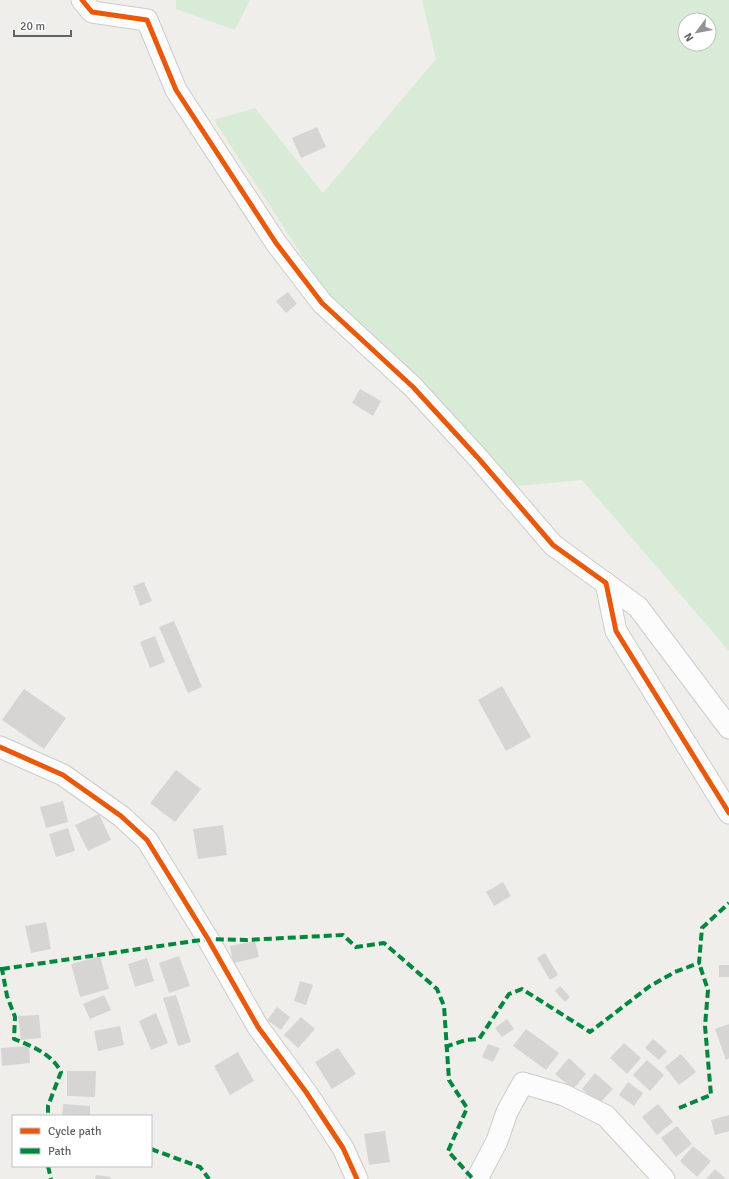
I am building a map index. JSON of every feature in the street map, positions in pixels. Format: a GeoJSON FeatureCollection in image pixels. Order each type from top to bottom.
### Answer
{"type":"FeatureCollection","features":[{"type":"Feature","properties":{"kind":"street"},"geometry":{"type":"LineString","coordinates":[[82,0],[92,12],[147,20],[176,90],[276,243],[322,303],[413,387],[479,459],[553,546],[638,607],[729,728]]}},
{"type":"Feature","properties":{"kind":"street"},"geometry":{"type":"LineString","coordinates":[[606,583],[616,631],[729,813]]}},
{"type":"Feature","properties":{"kind":"street"},"geometry":{"type":"LineString","coordinates":[[0,748],[63,775],[122,816],[147,840],[208,939],[258,1027],[306,1092],[343,1148],[357,1179]]}},
{"type":"Feature","properties":{"kind":"street"},"geometry":{"type":"LineString","coordinates":[[477,1179],[497,1141],[507,1112],[523,1083],[564,1095],[606,1116],[664,1179]]}},
{"type":"Feature","properties":{"kind":"green space"},"geometry":{"type":"Polygon","coordinates":[[[176,0],[250,0],[235,30],[176,9],[176,0]]]}},
{"type":"Feature","properties":{"kind":"green space"},"geometry":{"type":"Polygon","coordinates":[[[422,0],[729,0],[729,651],[582,480],[516,486],[325,291],[214,120],[255,108],[323,193],[436,59],[422,0]]]}},
{"type":"Feature","properties":{"kind":"building"},"geometry":{"type":"Polygon","coordinates":[[[317,127],[326,147],[301,158],[292,138],[317,127]]]}},
{"type":"Feature","properties":{"kind":"building"},"geometry":{"type":"Polygon","coordinates":[[[288,292],[297,304],[286,313],[276,301],[288,292]]]}},
{"type":"Feature","properties":{"kind":"building"},"geometry":{"type":"Polygon","coordinates":[[[360,389],[381,401],[373,416],[352,403],[360,389]]]}},
{"type":"Feature","properties":{"kind":"building"},"geometry":{"type":"Polygon","coordinates":[[[144,582],[152,601],[140,606],[133,586],[144,582]]]}},
{"type":"Feature","properties":{"kind":"building"},"geometry":{"type":"Polygon","coordinates":[[[174,621],[202,687],[188,693],[159,627],[174,621]]]}},
{"type":"Feature","properties":{"kind":"building"},"geometry":{"type":"Polygon","coordinates":[[[155,636],[165,662],[150,668],[140,642],[155,636]]]}},
{"type":"Feature","properties":{"kind":"building"},"geometry":{"type":"Polygon","coordinates":[[[502,686],[531,737],[506,751],[478,700],[502,686]]]}},
{"type":"Feature","properties":{"kind":"building"},"geometry":{"type":"Polygon","coordinates":[[[24,689],[66,718],[44,749],[2,720],[24,689]]]}},
{"type":"Feature","properties":{"kind":"building"},"geometry":{"type":"Polygon","coordinates":[[[176,770],[201,789],[175,822],[150,803],[176,770]]]}},
{"type":"Feature","properties":{"kind":"building"},"geometry":{"type":"Polygon","coordinates":[[[63,801],[68,822],[46,828],[40,807],[63,801]]]}},
{"type":"Feature","properties":{"kind":"building"},"geometry":{"type":"Polygon","coordinates":[[[99,814],[111,840],[88,851],[75,825],[99,814]]]}},
{"type":"Feature","properties":{"kind":"building"},"geometry":{"type":"Polygon","coordinates":[[[223,825],[227,855],[198,859],[193,829],[223,825]]]}},
{"type":"Feature","properties":{"kind":"building"},"geometry":{"type":"Polygon","coordinates":[[[68,828],[75,851],[56,857],[49,834],[68,828]]]}},
{"type":"Feature","properties":{"kind":"building"},"geometry":{"type":"Polygon","coordinates":[[[503,882],[511,896],[494,906],[486,892],[503,882]]]}},
{"type":"Feature","properties":{"kind":"building"},"geometry":{"type":"Polygon","coordinates":[[[46,922],[51,949],[31,953],[25,926],[46,922]]]}},
{"type":"Feature","properties":{"kind":"building"},"geometry":{"type":"Polygon","coordinates":[[[255,941],[259,957],[233,963],[230,946],[255,941]]]}},
{"type":"Feature","properties":{"kind":"building"},"geometry":{"type":"Polygon","coordinates":[[[545,953],[558,975],[550,980],[537,958],[545,953]]]}},
{"type":"Feature","properties":{"kind":"building"},"geometry":{"type":"Polygon","coordinates":[[[100,956],[109,989],[80,997],[71,964],[100,956]]]}},
{"type":"Feature","properties":{"kind":"building"},"geometry":{"type":"Polygon","coordinates":[[[179,956],[190,986],[169,993],[159,963],[179,956]]]}},
{"type":"Feature","properties":{"kind":"building"},"geometry":{"type":"Polygon","coordinates":[[[147,958],[154,981],[135,987],[128,964],[147,958]]]}},
{"type":"Feature","properties":{"kind":"building"},"geometry":{"type":"Polygon","coordinates":[[[719,965],[729,965],[729,977],[719,977],[719,965]]]}},
{"type":"Feature","properties":{"kind":"building"},"geometry":{"type":"Polygon","coordinates":[[[300,981],[313,985],[306,1005],[294,1001],[300,981]]]}},
{"type":"Feature","properties":{"kind":"building"},"geometry":{"type":"Polygon","coordinates":[[[560,986],[570,997],[565,1002],[555,991],[560,986]]]}},
{"type":"Feature","properties":{"kind":"building"},"geometry":{"type":"Polygon","coordinates":[[[104,995],[111,1010],[90,1019],[83,1004],[104,995]]]}},
{"type":"Feature","properties":{"kind":"building"},"geometry":{"type":"Polygon","coordinates":[[[176,995],[191,1042],[178,1046],[163,998],[176,995]]]}},
{"type":"Feature","properties":{"kind":"building"},"geometry":{"type":"Polygon","coordinates":[[[277,1007],[290,1017],[281,1030],[267,1020],[277,1007]]]}},
{"type":"Feature","properties":{"kind":"building"},"geometry":{"type":"Polygon","coordinates":[[[156,1013],[168,1043],[151,1050],[139,1021],[156,1013]]]}},
{"type":"Feature","properties":{"kind":"building"},"geometry":{"type":"Polygon","coordinates":[[[39,1015],[41,1038],[21,1040],[18,1016],[39,1015]]]}},
{"type":"Feature","properties":{"kind":"building"},"geometry":{"type":"Polygon","coordinates":[[[301,1017],[315,1029],[298,1048],[284,1035],[301,1017]]]}},
{"type":"Feature","properties":{"kind":"building"},"geometry":{"type":"Polygon","coordinates":[[[507,1019],[514,1029],[502,1037],[495,1028],[507,1019]]]}},
{"type":"Feature","properties":{"kind":"building"},"geometry":{"type":"Polygon","coordinates":[[[729,1024],[729,1058],[726,1060],[715,1029],[729,1024]]]}},
{"type":"Feature","properties":{"kind":"building"},"geometry":{"type":"Polygon","coordinates":[[[120,1026],[124,1045],[98,1051],[94,1031],[120,1026]]]}},
{"type":"Feature","properties":{"kind":"building"},"geometry":{"type":"Polygon","coordinates":[[[526,1029],[559,1053],[546,1070],[513,1046],[526,1029]]]}},
{"type":"Feature","properties":{"kind":"building"},"geometry":{"type":"Polygon","coordinates":[[[653,1039],[667,1051],[659,1060],[645,1048],[653,1039]]]}},
{"type":"Feature","properties":{"kind":"building"},"geometry":{"type":"Polygon","coordinates":[[[624,1043],[641,1058],[627,1074],[610,1058],[624,1043]]]}},
{"type":"Feature","properties":{"kind":"building"},"geometry":{"type":"Polygon","coordinates":[[[488,1044],[500,1048],[493,1062],[482,1057],[488,1044]]]}},
{"type":"Feature","properties":{"kind":"building"},"geometry":{"type":"Polygon","coordinates":[[[29,1046],[30,1063],[2,1066],[1,1048],[29,1046]]]}},
{"type":"Feature","properties":{"kind":"building"},"geometry":{"type":"Polygon","coordinates":[[[338,1048],[356,1074],[332,1089],[315,1062],[338,1048]]]}},
{"type":"Feature","properties":{"kind":"building"},"geometry":{"type":"Polygon","coordinates":[[[238,1052],[254,1081],[230,1095],[214,1066],[238,1052]]]}},
{"type":"Feature","properties":{"kind":"building"},"geometry":{"type":"Polygon","coordinates":[[[681,1054],[696,1072],[679,1085],[665,1067],[681,1054]]]}},
{"type":"Feature","properties":{"kind":"building"},"geometry":{"type":"Polygon","coordinates":[[[569,1058],[586,1074],[573,1089],[555,1074],[569,1058]]]}},
{"type":"Feature","properties":{"kind":"building"},"geometry":{"type":"Polygon","coordinates":[[[647,1060],[664,1075],[650,1091],[633,1075],[647,1060]]]}},
{"type":"Feature","properties":{"kind":"building"},"geometry":{"type":"Polygon","coordinates":[[[67,1071],[96,1071],[95,1097],[67,1096],[67,1071]]]}},
{"type":"Feature","properties":{"kind":"building"},"geometry":{"type":"Polygon","coordinates":[[[595,1073],[613,1089],[599,1104],[582,1089],[595,1073]]]}},
{"type":"Feature","properties":{"kind":"building"},"geometry":{"type":"Polygon","coordinates":[[[628,1082],[643,1093],[634,1106],[619,1095],[628,1082]]]}},
{"type":"Feature","properties":{"kind":"building"},"geometry":{"type":"Polygon","coordinates":[[[63,1104],[90,1106],[90,1115],[62,1115],[63,1104]]]}},
{"type":"Feature","properties":{"kind":"building"},"geometry":{"type":"Polygon","coordinates":[[[658,1104],[673,1122],[657,1135],[642,1117],[658,1104]]]}},
{"type":"Feature","properties":{"kind":"building"},"geometry":{"type":"Polygon","coordinates":[[[729,1115],[729,1131],[715,1135],[711,1120],[729,1115]]]}},
{"type":"Feature","properties":{"kind":"building"},"geometry":{"type":"Polygon","coordinates":[[[677,1126],[692,1144],[676,1157],[661,1138],[677,1126]]]}},
{"type":"Feature","properties":{"kind":"building"},"geometry":{"type":"Polygon","coordinates":[[[385,1131],[390,1162],[369,1165],[364,1134],[385,1131]]]}},
{"type":"Feature","properties":{"kind":"building"},"geometry":{"type":"Polygon","coordinates":[[[693,1146],[711,1161],[697,1177],[680,1161],[693,1146]]]}},
{"type":"Feature","properties":{"kind":"building"},"geometry":{"type":"Polygon","coordinates":[[[715,1169],[726,1179],[706,1179],[715,1169]]]}},
{"type":"Feature","properties":{"kind":"building"},"geometry":{"type":"Polygon","coordinates":[[[96,1175],[111,1177],[110,1179],[95,1179],[96,1175]]]}},
{"type":"Feature","properties":{"kind":"marked path"},"geometry":{"type":"LineString","coordinates":[[445,1047],[466,1040],[479,1039],[509,994],[522,989],[590,1032],[650,986],[675,972],[699,963],[702,928],[729,903]]}},
{"type":"Feature","properties":{"kind":"marked path"},"geometry":{"type":"LineString","coordinates":[[2,969],[208,939],[246,940],[343,935],[356,947],[384,943],[437,989],[444,1006],[449,1080],[467,1108],[448,1151],[473,1179]]}},
{"type":"Feature","properties":{"kind":"marked path"},"geometry":{"type":"LineString","coordinates":[[679,1108],[711,1095],[705,1026],[708,990],[699,963]]}},
{"type":"Feature","properties":{"kind":"marked path"},"geometry":{"type":"LineString","coordinates":[[0,969],[2,969],[7,996],[15,1017],[14,1039],[47,1055],[61,1072],[48,1106],[48,1115]]}},
{"type":"Feature","properties":{"kind":"marked path"},"geometry":{"type":"LineString","coordinates":[[152,1149],[200,1167],[209,1179]]}},
{"type":"Feature","properties":{"kind":"marked path"},"geometry":{"type":"LineString","coordinates":[[48,1167],[51,1179]]}},
{"type":"Feature","properties":{"kind":"cycle path"},"geometry":{"type":"LineString","coordinates":[[82,0],[92,12],[147,20],[176,90],[276,243],[322,303],[413,387],[479,459],[553,545],[606,583],[616,631],[729,813]]}},
{"type":"Feature","properties":{"kind":"cycle path"},"geometry":{"type":"LineString","coordinates":[[0,747],[63,775],[121,816],[147,840],[208,939],[258,1027],[306,1092],[343,1148],[357,1179]]}}]}
